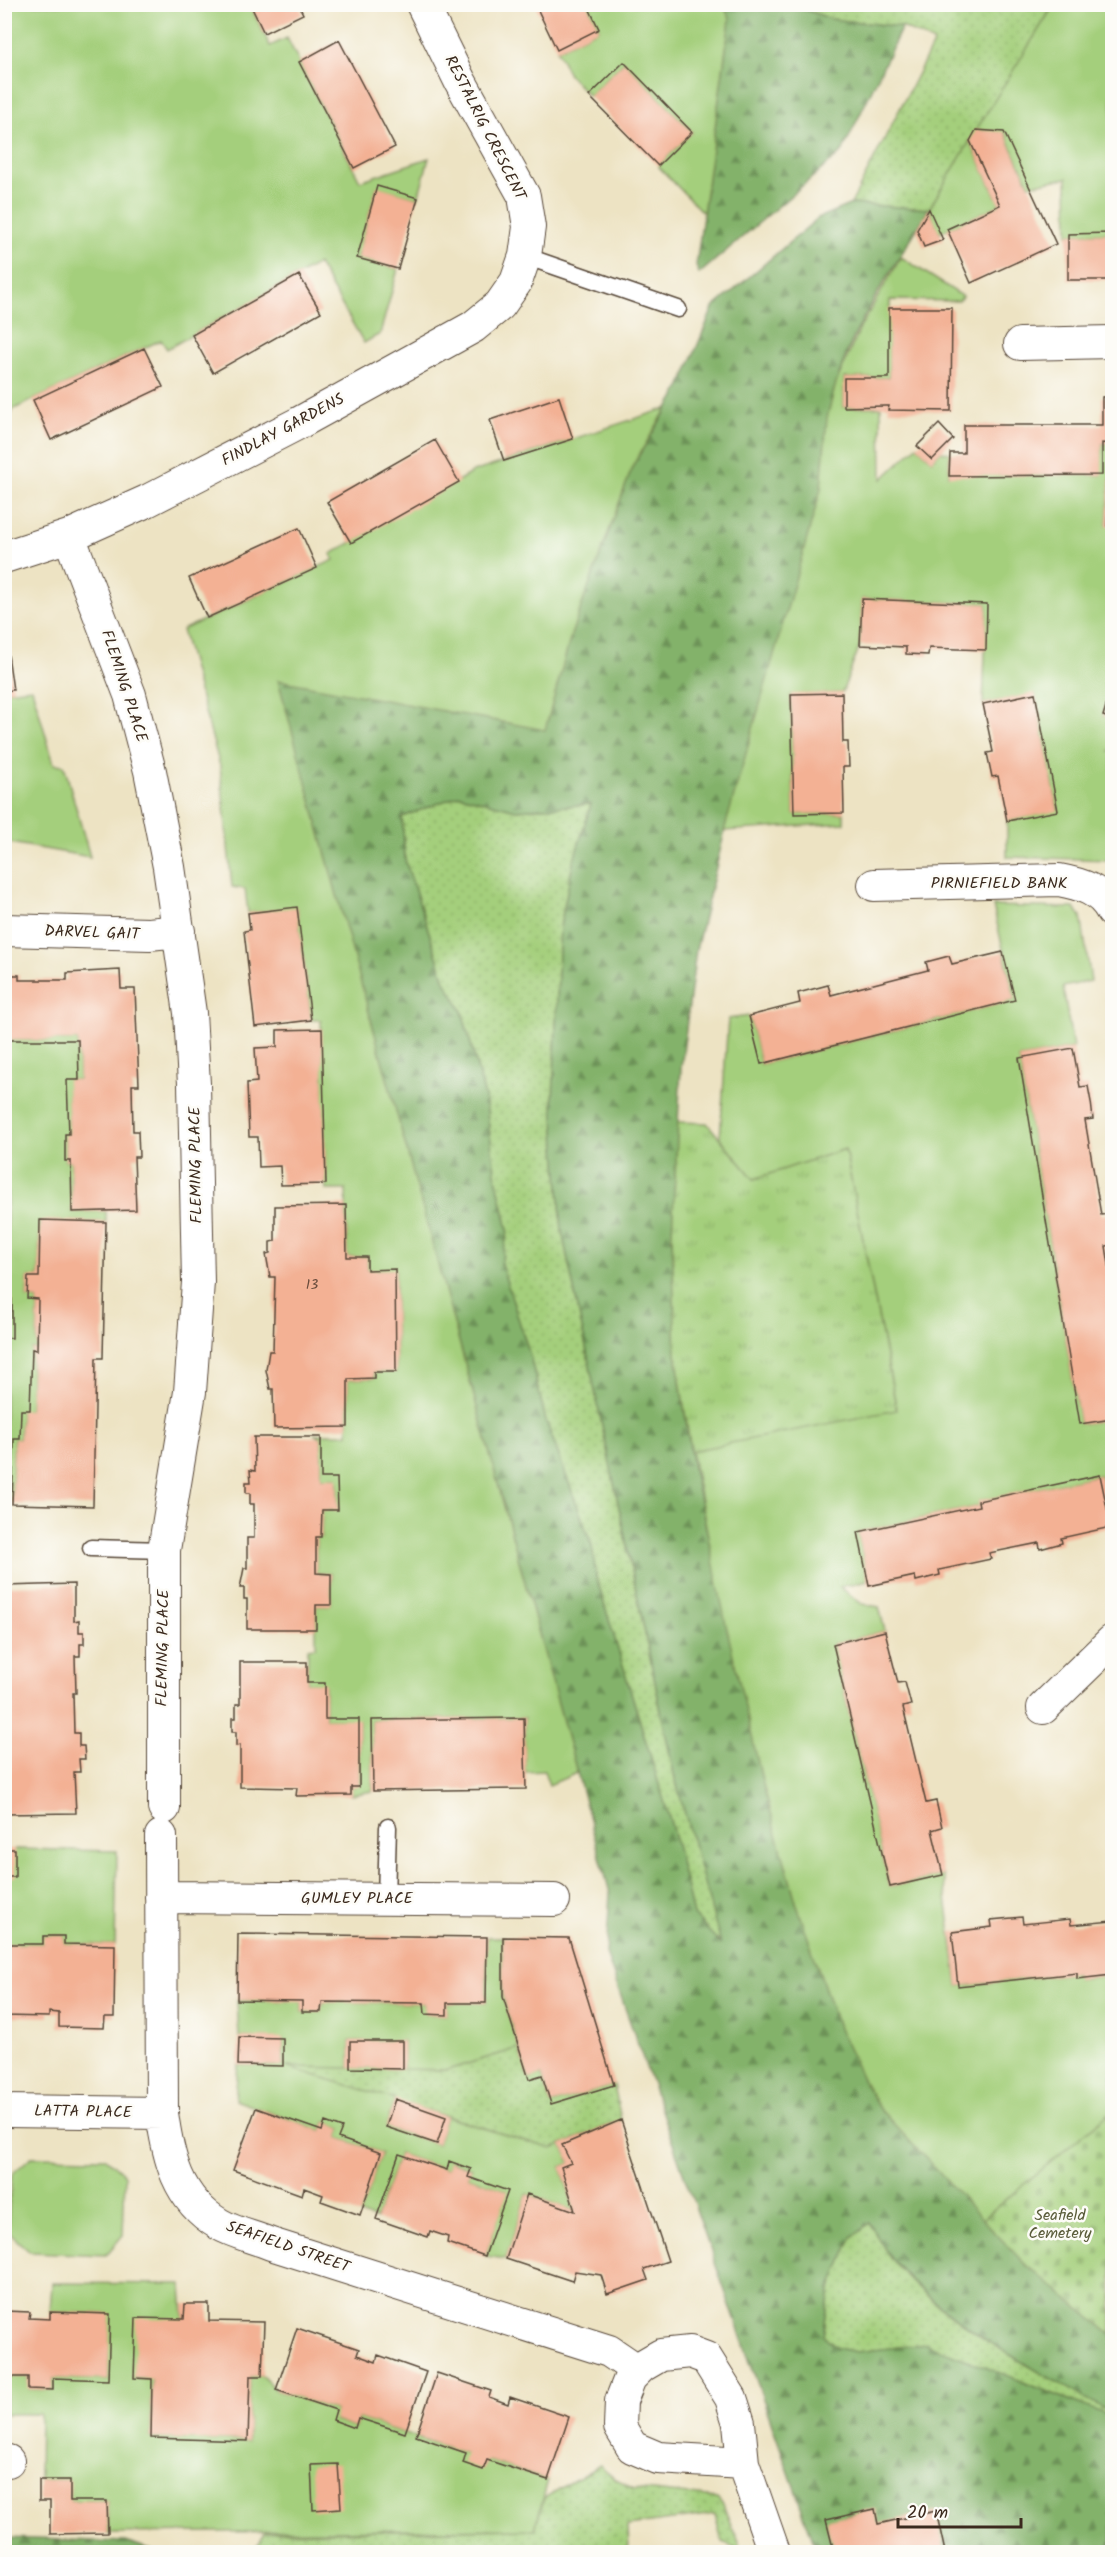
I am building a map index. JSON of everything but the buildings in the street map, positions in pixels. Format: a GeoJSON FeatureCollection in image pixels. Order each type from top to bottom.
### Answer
{"type":"FeatureCollection","features":[{"type":"Feature","properties":{"kind":"street","name":"RESTALRIG CRESCENT"},"geometry":{"type":"LineString","coordinates":[[422,4],[460,81],[524,196],[529,227],[525,256]]}},
{"type":"Feature","properties":{"kind":"street","name":"FINDLAY GARDENS"},"geometry":{"type":"LineString","coordinates":[[4,557],[104,522],[298,423],[472,327],[500,305],[516,282],[525,256]]}},
{"type":"Feature","properties":{"kind":"street"},"geometry":{"type":"LineString","coordinates":[[1020,344],[1113,342]]}},
{"type":"Feature","properties":{"kind":"street","name":"FLEMING PLACE"},"geometry":{"type":"LineString","coordinates":[[69,536],[130,695],[150,771],[179,931],[190,1013],[194,1084],[198,1282],[190,1392],[164,1550],[162,1822]]}},
{"type":"Feature","properties":{"kind":"street","name":"PIRNIEFIELD BANK"},"geometry":{"type":"LineString","coordinates":[[874,885],[1059,880],[1079,883],[1097,893],[1113,911]]}},
{"type":"Feature","properties":{"kind":"street","name":"DARVEL GAIT"},"geometry":{"type":"LineString","coordinates":[[4,930],[149,934],[179,931]]}},
{"type":"Feature","properties":{"kind":"street"},"geometry":{"type":"LineString","coordinates":[[1042,1708],[1113,1641]]}},
{"type":"Feature","properties":{"kind":"street","name":"SEAFIELD STREET"},"geometry":{"type":"LineString","coordinates":[[162,1822],[160,1897],[162,2113],[167,2151],[178,2182],[192,2203],[219,2224],[271,2244],[609,2351],[637,2370]]}},
{"type":"Feature","properties":{"kind":"street","name":"GUMLEY PLACE"},"geometry":{"type":"LineString","coordinates":[[160,1897],[554,1900]]}},
{"type":"Feature","properties":{"kind":"street","name":"LATTA PLACE"},"geometry":{"type":"LineString","coordinates":[[4,2111],[162,2113]]}},
{"type":"Feature","properties":{"kind":"street"},"geometry":{"type":"LineString","coordinates":[[743,2463],[658,2458],[632,2447],[624,2438],[620,2427],[620,2411],[625,2388],[637,2370],[654,2358],[675,2351],[690,2352],[706,2358],[731,2398],[739,2423],[743,2463],[774,2553]]}},
{"type":"Feature","properties":{"kind":"lane"},"geometry":{"type":"LineString","coordinates":[[525,256],[678,309]]}},
{"type":"Feature","properties":{"kind":"lane"},"geometry":{"type":"LineString","coordinates":[[91,1548],[164,1550]]}},
{"type":"Feature","properties":{"kind":"lane"},"geometry":{"type":"LineString","coordinates":[[386,1899],[388,1827]]}},
{"type":"Feature","properties":{"kind":"green space"},"geometry":{"type":"Polygon","coordinates":[[[5,5],[250,5],[270,46],[287,38],[360,181],[429,158],[418,198],[377,187],[357,258],[398,269],[380,334],[364,343],[318,264],[167,349],[161,340],[12,410],[12,413],[5,414],[5,5]]]}},
{"type":"Feature","properties":{"kind":"green space"},"geometry":{"type":"Polygon","coordinates":[[[587,5],[723,5],[730,19],[703,213],[658,166],[692,132],[624,62],[589,96],[569,75],[557,50],[599,29],[587,5]]]}},
{"type":"Feature","properties":{"kind":"green space"},"geometry":{"type":"Polygon","coordinates":[[[723,5],[792,5],[831,19],[902,27],[842,152],[699,274],[696,266],[730,19],[723,5]]]}},
{"type":"Feature","properties":{"kind":"green space"},"geometry":{"type":"Polygon","coordinates":[[[792,5],[1054,5],[929,209],[851,204],[934,42],[902,27],[831,19],[792,5]]]}},
{"type":"Feature","properties":{"kind":"green space"},"geometry":{"type":"Polygon","coordinates":[[[1054,5],[1112,5],[1112,233],[1068,234],[1067,178],[1029,185],[1005,133],[976,130],[1054,5]]]}},
{"type":"Feature","properties":{"kind":"green space"},"geometry":{"type":"Polygon","coordinates":[[[970,141],[1000,205],[939,233],[929,209],[970,141]]]}},
{"type":"Feature","properties":{"kind":"green space"},"geometry":{"type":"Polygon","coordinates":[[[851,204],[929,209],[853,338],[836,384],[827,423],[821,489],[727,822],[696,950],[681,1068],[672,1233],[676,1353],[693,1469],[763,1784],[797,1905],[837,2024],[864,2083],[880,2109],[1026,2265],[1112,2335],[1112,2413],[999,2348],[945,2310],[897,2265],[869,2223],[852,2237],[830,2290],[823,2336],[837,2348],[856,2352],[926,2344],[1112,2417],[1112,2552],[817,2552],[606,1954],[610,1893],[278,680],[545,729],[572,632],[633,465],[679,390],[713,308],[818,218],[851,204]],[[460,795],[402,817],[405,860],[445,981],[462,1011],[485,1097],[495,1173],[508,1230],[501,1264],[530,1356],[546,1421],[592,1546],[596,1577],[671,1824],[693,1915],[721,1944],[674,1774],[562,1231],[553,1102],[560,927],[573,863],[591,804],[516,810],[460,795]]]}},
{"type":"Feature","properties":{"kind":"green space"},"geometry":{"type":"Polygon","coordinates":[[[901,257],[962,296],[959,301],[890,300],[889,378],[844,378],[844,407],[881,407],[882,479],[917,446],[932,460],[941,451],[950,453],[949,475],[1101,475],[1102,443],[1112,444],[1112,479],[1110,480],[1107,525],[1112,526],[1112,684],[1103,716],[1112,719],[1112,749],[1109,751],[1112,753],[1112,860],[1007,857],[1007,821],[1058,810],[1035,694],[983,704],[987,604],[862,599],[860,645],[842,693],[791,695],[794,814],[844,813],[844,823],[724,831],[821,489],[827,418],[836,383],[861,326],[901,257]]]}},
{"type":"Feature","properties":{"kind":"green space"},"geometry":{"type":"Polygon","coordinates":[[[667,408],[633,465],[572,632],[545,730],[278,680],[577,1773],[549,1785],[544,1771],[525,1772],[524,1718],[372,1720],[373,1791],[351,1795],[351,1787],[359,1786],[359,1720],[325,1719],[325,1684],[307,1683],[308,1648],[316,1647],[316,1605],[331,1605],[331,1574],[316,1573],[316,1537],[321,1537],[322,1510],[338,1510],[337,1478],[321,1478],[321,1437],[314,1434],[348,1434],[348,1379],[374,1378],[374,1372],[396,1372],[395,1270],[367,1270],[367,1257],[347,1257],[346,1190],[326,1190],[321,1020],[311,1020],[297,908],[248,913],[245,889],[232,887],[220,766],[182,630],[334,560],[331,554],[473,472],[667,408]]]}},
{"type":"Feature","properties":{"kind":"green space"},"geometry":{"type":"Polygon","coordinates":[[[32,688],[54,764],[64,765],[90,857],[5,842],[5,691],[32,688]]]}},
{"type":"Feature","properties":{"kind":"green space"},"geometry":{"type":"Polygon","coordinates":[[[460,795],[516,810],[592,804],[573,863],[560,927],[553,1102],[562,1231],[674,1774],[722,1945],[693,1915],[671,1824],[596,1577],[592,1546],[546,1421],[530,1356],[501,1264],[508,1230],[495,1173],[485,1097],[462,1011],[445,981],[405,860],[402,817],[460,795]]]}},
{"type":"Feature","properties":{"kind":"green space"},"geometry":{"type":"Polygon","coordinates":[[[993,906],[1074,908],[1081,916],[1091,981],[1063,987],[1073,1048],[1019,1058],[1080,1424],[1112,1419],[1112,1528],[1100,1475],[979,1501],[979,1506],[858,1532],[868,1580],[840,1587],[862,1604],[879,1607],[885,1631],[833,1644],[890,1887],[943,1875],[958,1986],[1076,1973],[1078,1979],[1112,1975],[1112,2111],[982,2219],[880,2109],[864,2083],[837,2024],[797,1905],[763,1784],[726,1625],[691,1451],[897,1410],[845,1149],[754,1179],[720,1138],[728,1019],[749,1016],[761,1064],[1015,1000],[993,906]]]}},
{"type":"Feature","properties":{"kind":"green space"},"geometry":{"type":"Polygon","coordinates":[[[5,1040],[78,1040],[79,1080],[68,1080],[69,1134],[65,1135],[65,1161],[71,1161],[72,1212],[106,1211],[106,1222],[40,1221],[39,1277],[28,1277],[27,1298],[38,1299],[37,1350],[32,1349],[30,1410],[21,1411],[20,1439],[14,1439],[12,1504],[5,1504],[4,1253],[7,1252],[7,1191],[4,1191],[5,1040]]]}},
{"type":"Feature","properties":{"kind":"green space"},"geometry":{"type":"Polygon","coordinates":[[[678,1122],[707,1123],[754,1179],[845,1149],[897,1411],[691,1451],[676,1353],[672,1233],[678,1122]]]}},
{"type":"Feature","properties":{"kind":"green space"},"geometry":{"type":"Polygon","coordinates":[[[15,1849],[117,1851],[115,1945],[64,1944],[64,1936],[43,1936],[43,1944],[5,1944],[5,1877],[15,1849]]]}},
{"type":"Feature","properties":{"kind":"green space"},"geometry":{"type":"Polygon","coordinates":[[[487,1937],[503,1937],[503,1997],[519,2048],[447,2070],[403,2069],[403,2041],[350,2041],[350,2068],[286,2067],[395,2099],[386,2127],[437,2144],[446,2117],[552,2149],[562,2145],[571,2163],[561,2167],[575,2211],[527,2194],[506,2259],[485,2256],[507,2191],[468,2177],[471,2168],[450,2161],[447,2170],[399,2154],[376,2219],[360,2215],[381,2153],[338,2138],[342,2128],[325,2122],[322,2131],[235,2100],[238,2065],[283,2066],[283,2039],[239,2037],[237,2000],[302,2001],[302,2012],[321,2012],[322,2002],[424,2003],[425,2014],[447,2015],[447,2003],[486,2003],[487,1937]]]}},
{"type":"Feature","properties":{"kind":"green space"},"geometry":{"type":"Polygon","coordinates":[[[519,2048],[529,2078],[542,2075],[551,2104],[614,2085],[621,2120],[552,2149],[283,2066],[447,2070],[519,2048]]]}},
{"type":"Feature","properties":{"kind":"green space","name":"Seafield Cemetery"},"geometry":{"type":"Polygon","coordinates":[[[1112,2111],[1112,2335],[1026,2265],[982,2219],[1112,2111]]]}},
{"type":"Feature","properties":{"kind":"green space"},"geometry":{"type":"Polygon","coordinates":[[[31,2157],[106,2158],[125,2175],[123,2235],[106,2255],[30,2252],[7,2231],[12,2174],[31,2157]]]}},
{"type":"Feature","properties":{"kind":"green space"},"geometry":{"type":"Polygon","coordinates":[[[869,2223],[896,2265],[944,2310],[998,2348],[1112,2413],[1112,2417],[926,2344],[856,2352],[837,2348],[823,2336],[830,2290],[852,2237],[869,2223]]]}},
{"type":"Feature","properties":{"kind":"green space"},"geometry":{"type":"Polygon","coordinates":[[[52,2283],[182,2284],[184,2319],[134,2378],[152,2379],[151,2438],[248,2441],[250,2376],[262,2376],[276,2390],[336,2410],[334,2421],[355,2428],[358,2418],[466,2453],[483,2469],[487,2460],[548,2480],[535,2529],[108,2533],[107,2501],[70,2501],[69,2480],[39,2480],[40,2414],[5,2414],[5,2377],[28,2377],[29,2389],[53,2390],[53,2378],[108,2380],[109,2314],[50,2312],[52,2283]]]}},
{"type":"Feature","properties":{"kind":"green space"},"geometry":{"type":"Polygon","coordinates":[[[600,2465],[616,2480],[634,2489],[717,2498],[723,2505],[741,2550],[722,2543],[715,2514],[628,2526],[629,2552],[254,2552],[263,2533],[535,2529],[544,2498],[600,2465]]]}},
{"type":"Feature","properties":{"kind":"green space"},"geometry":{"type":"Polygon","coordinates":[[[5,2538],[125,2542],[155,2552],[5,2552],[5,2538]]]}}]}
